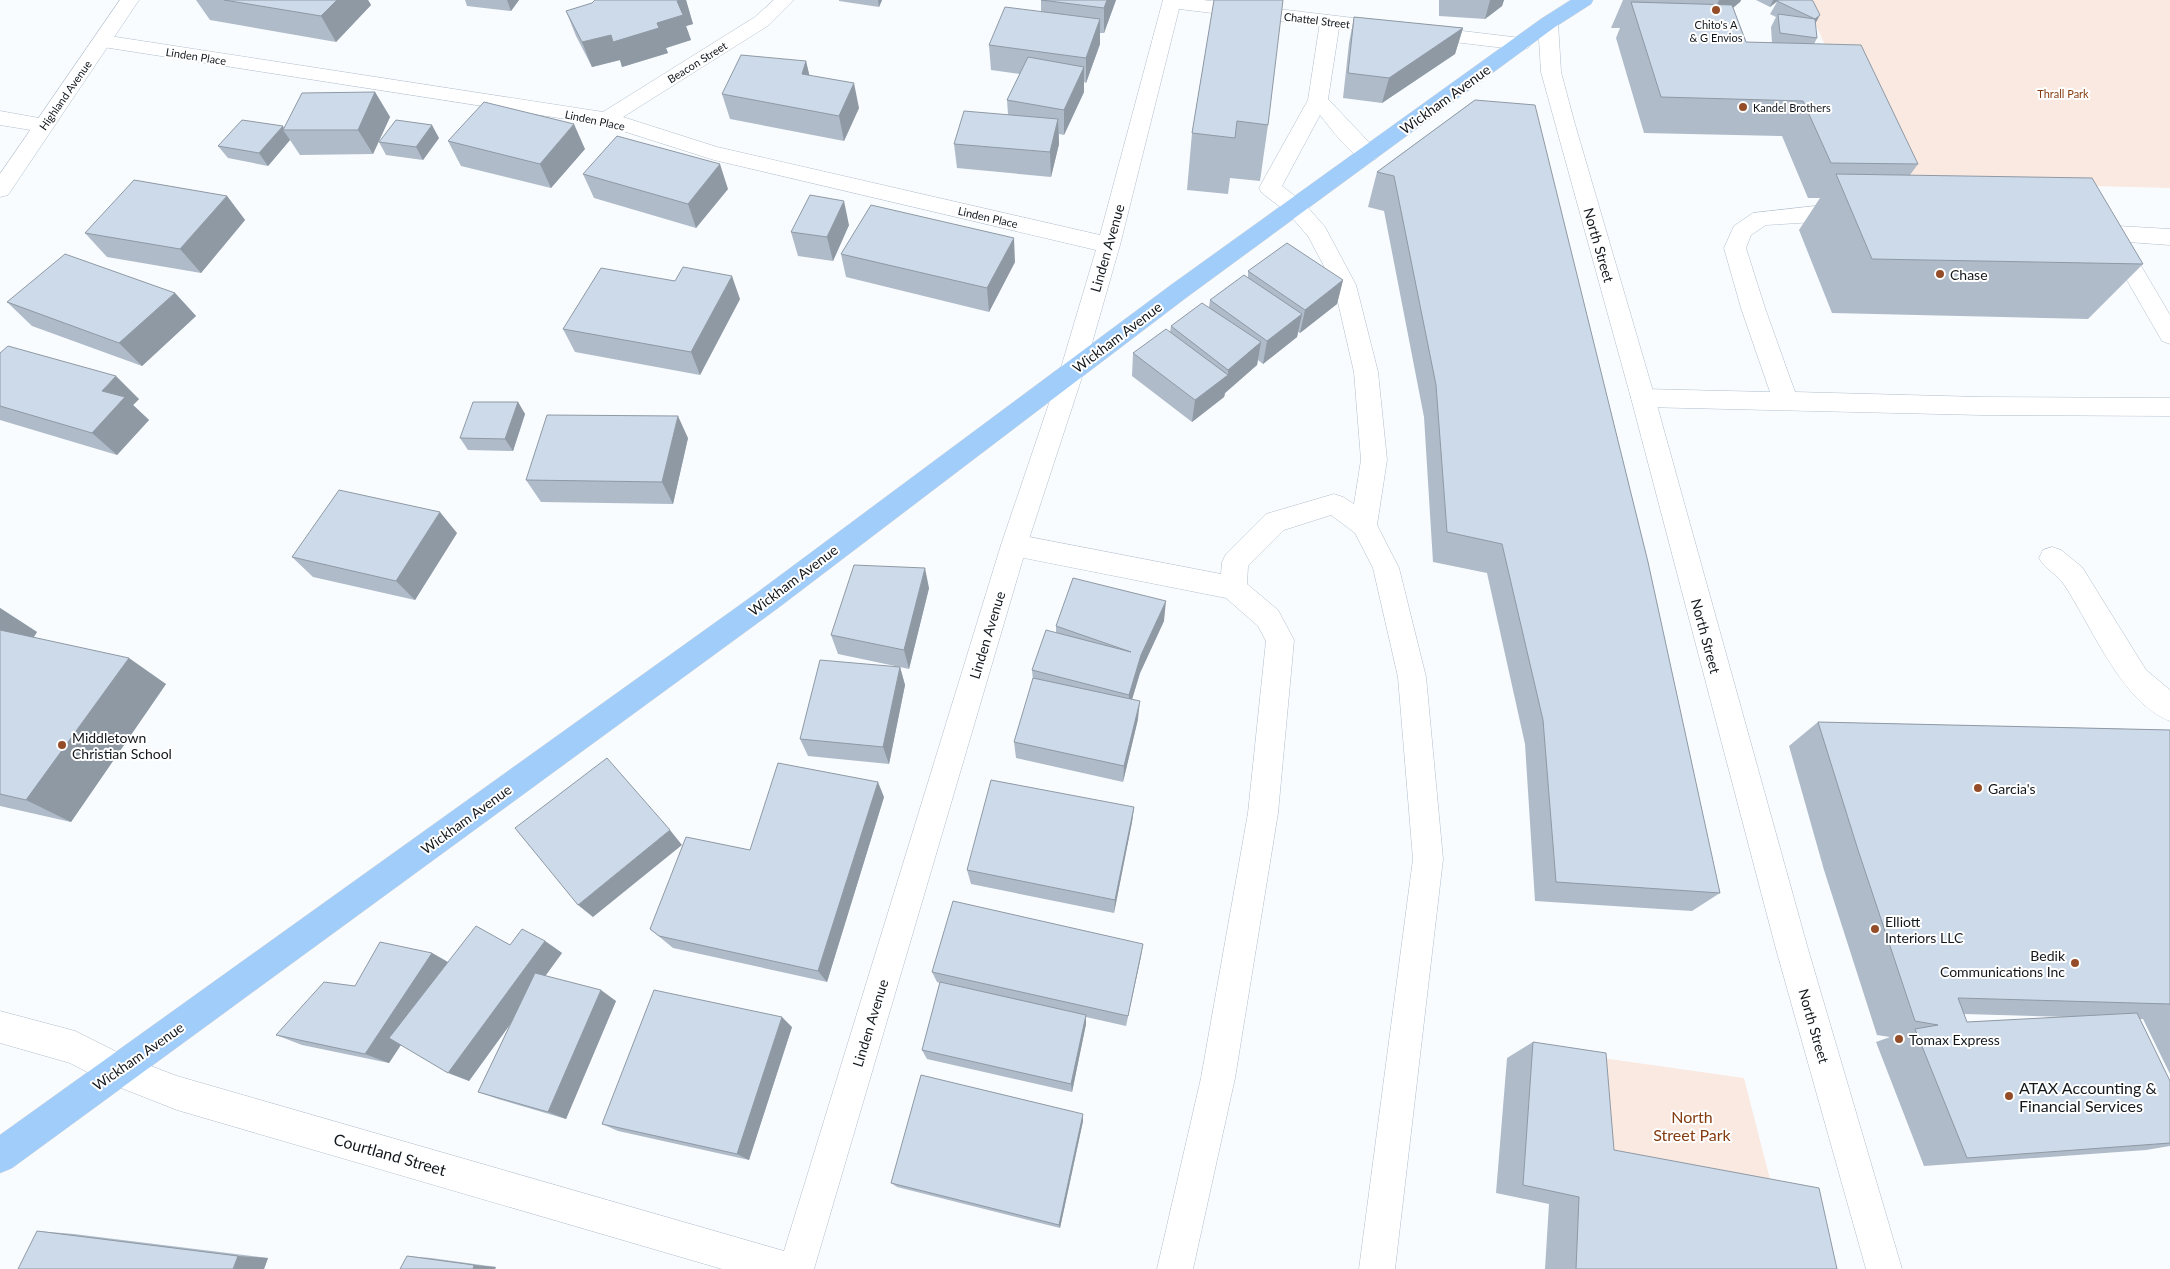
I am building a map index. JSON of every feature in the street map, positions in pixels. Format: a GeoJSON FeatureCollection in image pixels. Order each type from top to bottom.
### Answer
{"type":"FeatureCollection","features":[{"type":"Feature","properties":{"kind":"main road","name":"Wickham Avenue"},"geometry":{"type":"LineString","coordinates":[[0,1156],[768,600],[1179,291],[1521,44],[1546,12],[1584,0]]}},
{"type":"Feature","properties":{"kind":"street","name":"Highland Avenue"},"geometry":{"type":"LineString","coordinates":[[0,190],[130,0]]}},
{"type":"Feature","properties":{"kind":"street","name":"Beacon Street"},"geometry":{"type":"LineString","coordinates":[[606,119],[762,21],[785,0]]}},
{"type":"Feature","properties":{"kind":"street","name":"Chattel Street"},"geometry":{"type":"LineString","coordinates":[[1172,1],[1330,22],[1521,44]]}},
{"type":"Feature","properties":{"kind":"street","name":"Linden Avenue"},"geometry":{"type":"LineString","coordinates":[[796,1269],[1014,545],[1072,371],[1109,246],[1172,1]]}},
{"type":"Feature","properties":{"kind":"street","name":"North Street"},"geometry":{"type":"LineString","coordinates":[[1546,12],[1551,72],[1643,398],[1782,911],[1884,1269]]}},
{"type":"Feature","properties":{"kind":"street"},"geometry":{"type":"LineString","coordinates":[[1330,22],[1318,100],[1270,188],[1295,207],[1317,232],[1345,285],[1357,327],[1366,372],[1374,460],[1364,525]]}},
{"type":"Feature","properties":{"kind":"street","name":"Linden Place"},"geometry":{"type":"LineString","coordinates":[[103,41],[606,119],[714,153],[1109,246]]}},
{"type":"Feature","properties":{"kind":"street"},"geometry":{"type":"LineString","coordinates":[[1318,100],[1352,139],[1369,154]]}},
{"type":"Feature","properties":{"kind":"street"},"geometry":{"type":"LineString","coordinates":[[0,118],[43,125]]}},
{"type":"Feature","properties":{"kind":"street"},"geometry":{"type":"LineString","coordinates":[[1786,402],[1753,308],[1735,248],[1742,231],[1761,218],[1814,214],[1863,216]]}},
{"type":"Feature","properties":{"kind":"street"},"geometry":{"type":"LineString","coordinates":[[2170,237],[2091,231],[2117,244],[2170,335]]}},
{"type":"Feature","properties":{"kind":"street"},"geometry":{"type":"LineString","coordinates":[[1643,398],[1981,406],[2170,407]]}},
{"type":"Feature","properties":{"kind":"street"},"geometry":{"type":"LineString","coordinates":[[1233,588],[1235,562],[1276,522],[1334,504],[1364,525],[1386,568],[1412,677],[1428,860],[1377,1269]]}},
{"type":"Feature","properties":{"kind":"street"},"geometry":{"type":"LineString","coordinates":[[1014,545],[1233,588],[1268,618],[1280,640],[1262,823],[1218,1078],[1175,1269]]}},
{"type":"Feature","properties":{"kind":"street"},"geometry":{"type":"LineString","coordinates":[[2052,558],[2073,575],[2136,680],[2170,708]]}},
{"type":"Feature","properties":{"kind":"street","name":"Courtland Street"},"geometry":{"type":"LineString","coordinates":[[0,1027],[74,1048],[118,1070],[178,1093],[784,1269]]}},
{"type":"Feature","properties":{"kind":"green space","name":"Thrall Park"},"geometry":{"type":"Polygon","coordinates":[[[1805,0],[2170,0],[2170,188],[1885,181],[1805,0]]]}},
{"type":"Feature","properties":{"kind":"green space","name":"North Street Park"},"geometry":{"type":"Polygon","coordinates":[[[1574,1054],[1744,1078],[1774,1195],[1582,1160],[1574,1054]]]}},
{"type":"Feature","properties":{"kind":"building"},"geometry":{"type":"Polygon","coordinates":[[[224,0],[337,0],[321,16],[224,0]]]}},
{"type":"Feature","properties":{"kind":"building"},"geometry":{"type":"Polygon","coordinates":[[[595,0],[681,0],[677,1],[683,15],[657,23],[659,28],[613,42],[611,35],[582,42],[566,11],[592,3],[595,0]]]}},
{"type":"Feature","properties":{"kind":"building"},"geometry":{"type":"Polygon","coordinates":[[[1041,0],[1107,0],[1104,8],[1041,0]]]}},
{"type":"Feature","properties":{"kind":"building"},"geometry":{"type":"Polygon","coordinates":[[[1214,0],[1283,0],[1268,125],[1237,121],[1235,138],[1192,133],[1214,0]]]}},
{"type":"Feature","properties":{"kind":"building"},"geometry":{"type":"Polygon","coordinates":[[[1778,0],[1811,0],[1820,15],[1815,19],[1778,0]]]}},
{"type":"Feature","properties":{"kind":"building"},"geometry":{"type":"Polygon","coordinates":[[[1631,2],[1732,5],[1746,42],[1861,45],[1918,164],[1831,163],[1803,101],[1661,97],[1631,2]]]}},
{"type":"Feature","properties":{"kind":"building"},"geometry":{"type":"Polygon","coordinates":[[[1005,7],[1100,19],[1086,58],[989,45],[1005,7]]]}},
{"type":"Feature","properties":{"kind":"building"},"geometry":{"type":"Polygon","coordinates":[[[1778,14],[1815,19],[1817,38],[1780,33],[1778,14]]]}},
{"type":"Feature","properties":{"kind":"building"},"geometry":{"type":"Polygon","coordinates":[[[1354,17],[1463,28],[1389,78],[1348,73],[1354,17]]]}},
{"type":"Feature","properties":{"kind":"building"},"geometry":{"type":"Polygon","coordinates":[[[741,55],[806,61],[802,74],[854,83],[839,116],[722,94],[741,55]]]}},
{"type":"Feature","properties":{"kind":"building"},"geometry":{"type":"Polygon","coordinates":[[[1028,57],[1084,67],[1064,110],[1007,100],[1028,57]]]}},
{"type":"Feature","properties":{"kind":"building"},"geometry":{"type":"Polygon","coordinates":[[[375,92],[358,130],[283,130],[302,93],[375,92]]]}},
{"type":"Feature","properties":{"kind":"building"},"geometry":{"type":"Polygon","coordinates":[[[1475,100],[1535,105],[1648,562],[1720,893],[1556,882],[1543,720],[1502,544],[1447,532],[1436,385],[1394,176],[1377,172],[1475,100]]]}},
{"type":"Feature","properties":{"kind":"building"},"geometry":{"type":"Polygon","coordinates":[[[484,102],[574,124],[540,164],[448,141],[484,102]]]}},
{"type":"Feature","properties":{"kind":"building"},"geometry":{"type":"Polygon","coordinates":[[[964,111],[1058,119],[1050,152],[954,144],[964,111]]]}},
{"type":"Feature","properties":{"kind":"building"},"geometry":{"type":"Polygon","coordinates":[[[242,120],[283,126],[259,153],[218,146],[242,120]]]}},
{"type":"Feature","properties":{"kind":"building"},"geometry":{"type":"Polygon","coordinates":[[[396,120],[432,125],[416,147],[379,142],[396,120]]]}},
{"type":"Feature","properties":{"kind":"building"},"geometry":{"type":"Polygon","coordinates":[[[617,136],[720,164],[688,204],[583,174],[617,136]]]}},
{"type":"Feature","properties":{"kind":"building"},"geometry":{"type":"Polygon","coordinates":[[[1836,174],[2092,178],[2143,264],[1872,259],[1836,174]]]}},
{"type":"Feature","properties":{"kind":"building"},"geometry":{"type":"Polygon","coordinates":[[[134,180],[227,196],[180,249],[85,233],[134,180]]]}},
{"type":"Feature","properties":{"kind":"building"},"geometry":{"type":"Polygon","coordinates":[[[810,195],[844,201],[827,237],[791,232],[810,195]]]}},
{"type":"Feature","properties":{"kind":"building"},"geometry":{"type":"Polygon","coordinates":[[[871,205],[1014,238],[987,288],[841,254],[871,205]]]}},
{"type":"Feature","properties":{"kind":"building"},"geometry":{"type":"Polygon","coordinates":[[[1287,243],[1343,280],[1305,310],[1248,271],[1287,243]]]}},
{"type":"Feature","properties":{"kind":"building"},"geometry":{"type":"Polygon","coordinates":[[[65,254],[175,293],[119,343],[7,302],[65,254]]]}},
{"type":"Feature","properties":{"kind":"building"},"geometry":{"type":"Polygon","coordinates":[[[683,267],[732,276],[691,352],[563,329],[601,268],[675,281],[683,267]]]}},
{"type":"Feature","properties":{"kind":"building"},"geometry":{"type":"Polygon","coordinates":[[[1244,275],[1302,314],[1267,341],[1210,300],[1244,275]]]}},
{"type":"Feature","properties":{"kind":"building"},"geometry":{"type":"Polygon","coordinates":[[[1202,303],[1261,342],[1228,370],[1171,326],[1202,303]]]}},
{"type":"Feature","properties":{"kind":"building"},"geometry":{"type":"Polygon","coordinates":[[[1166,329],[1228,375],[1195,400],[1133,353],[1166,329]]]}},
{"type":"Feature","properties":{"kind":"building"},"geometry":{"type":"Polygon","coordinates":[[[8,346],[116,376],[102,391],[125,397],[92,433],[0,406],[0,353],[8,346]]]}},
{"type":"Feature","properties":{"kind":"building"},"geometry":{"type":"Polygon","coordinates":[[[473,402],[518,402],[505,439],[460,438],[473,402]]]}},
{"type":"Feature","properties":{"kind":"building"},"geometry":{"type":"Polygon","coordinates":[[[547,415],[678,416],[662,482],[526,480],[547,415]]]}},
{"type":"Feature","properties":{"kind":"building"},"geometry":{"type":"Polygon","coordinates":[[[339,490],[440,512],[396,581],[292,557],[339,490]]]}},
{"type":"Feature","properties":{"kind":"building"},"geometry":{"type":"Polygon","coordinates":[[[854,565],[925,568],[904,650],[831,635],[854,565]]]}},
{"type":"Feature","properties":{"kind":"building"},"geometry":{"type":"Polygon","coordinates":[[[1073,578],[1166,601],[1141,655],[1129,695],[1032,670],[1046,630],[1131,652],[1056,626],[1073,578]]]}},
{"type":"Feature","properties":{"kind":"building"},"geometry":{"type":"Polygon","coordinates":[[[0,630],[129,658],[26,800],[0,794],[0,630]]]}},
{"type":"Feature","properties":{"kind":"building"},"geometry":{"type":"Polygon","coordinates":[[[820,660],[900,667],[883,747],[800,739],[820,660]]]}},
{"type":"Feature","properties":{"kind":"building"},"geometry":{"type":"Polygon","coordinates":[[[1033,678],[1140,701],[1124,766],[1014,742],[1033,678]]]}},
{"type":"Feature","properties":{"kind":"building"},"geometry":{"type":"Polygon","coordinates":[[[1818,722],[2170,730],[2170,1004],[1958,998],[1967,1022],[2137,1013],[2170,1081],[2170,1143],[1967,1158],[1915,1029],[1938,1025],[1915,1021],[1818,722]]]}},
{"type":"Feature","properties":{"kind":"building"},"geometry":{"type":"Polygon","coordinates":[[[607,758],[670,830],[578,905],[515,828],[607,758]]]}},
{"type":"Feature","properties":{"kind":"building"},"geometry":{"type":"Polygon","coordinates":[[[778,763],[878,782],[818,971],[659,936],[650,929],[686,837],[750,850],[778,763]]]}},
{"type":"Feature","properties":{"kind":"building"},"geometry":{"type":"Polygon","coordinates":[[[991,780],[1134,807],[1115,900],[967,870],[991,780]]]}},
{"type":"Feature","properties":{"kind":"building"},"geometry":{"type":"Polygon","coordinates":[[[953,901],[1143,944],[1128,1016],[932,972],[953,901]]]}},
{"type":"Feature","properties":{"kind":"building"},"geometry":{"type":"Polygon","coordinates":[[[476,926],[510,945],[522,929],[545,941],[448,1073],[389,1038],[476,926]]]}},
{"type":"Feature","properties":{"kind":"building"},"geometry":{"type":"Polygon","coordinates":[[[380,942],[432,953],[365,1054],[276,1035],[324,982],[355,986],[380,942]]]}},
{"type":"Feature","properties":{"kind":"building"},"geometry":{"type":"Polygon","coordinates":[[[535,973],[601,990],[548,1112],[478,1092],[535,973]]]}},
{"type":"Feature","properties":{"kind":"building"},"geometry":{"type":"Polygon","coordinates":[[[940,982],[1086,1015],[1071,1084],[922,1050],[940,982]]]}},
{"type":"Feature","properties":{"kind":"building"},"geometry":{"type":"Polygon","coordinates":[[[654,990],[782,1017],[737,1154],[602,1124],[654,990]]]}},
{"type":"Feature","properties":{"kind":"building"},"geometry":{"type":"Polygon","coordinates":[[[1533,1042],[1606,1053],[1614,1150],[1819,1188],[1837,1269],[1576,1269],[1579,1197],[1523,1185],[1533,1042]]]}},
{"type":"Feature","properties":{"kind":"building"},"geometry":{"type":"Polygon","coordinates":[[[921,1075],[1083,1114],[1059,1225],[891,1183],[921,1075]]]}},
{"type":"Feature","properties":{"kind":"building"},"geometry":{"type":"Polygon","coordinates":[[[37,1231],[238,1256],[233,1269],[18,1269],[37,1231]]]}},
{"type":"Feature","properties":{"kind":"building"},"geometry":{"type":"Polygon","coordinates":[[[407,1256],[474,1265],[473,1269],[400,1269],[407,1256]]]}},
{"type":"Feature","properties":{"kind":"place","name":"Chito's A & G Envios"},"geometry":{"type":"Point","coordinates":[1716,10]}},
{"type":"Feature","properties":{"kind":"place","name":"Kandel Brothers"},"geometry":{"type":"Point","coordinates":[1743,107]}},
{"type":"Feature","properties":{"kind":"place","name":"Chase"},"geometry":{"type":"Point","coordinates":[1940,274]}},
{"type":"Feature","properties":{"kind":"place","name":"Middletown Christian School"},"geometry":{"type":"Point","coordinates":[62,745]}},
{"type":"Feature","properties":{"kind":"place","name":"Garcia's"},"geometry":{"type":"Point","coordinates":[1978,788]}},
{"type":"Feature","properties":{"kind":"place","name":"Elliott Interiors LLC"},"geometry":{"type":"Point","coordinates":[1875,929]}},
{"type":"Feature","properties":{"kind":"place","name":"Bedik Communications Inc"},"geometry":{"type":"Point","coordinates":[2075,963]}},
{"type":"Feature","properties":{"kind":"place","name":"Tomax Express"},"geometry":{"type":"Point","coordinates":[1899,1039]}},
{"type":"Feature","properties":{"kind":"place","name":"ATAX Accounting & Financial Services"},"geometry":{"type":"Point","coordinates":[2009,1096]}}]}
